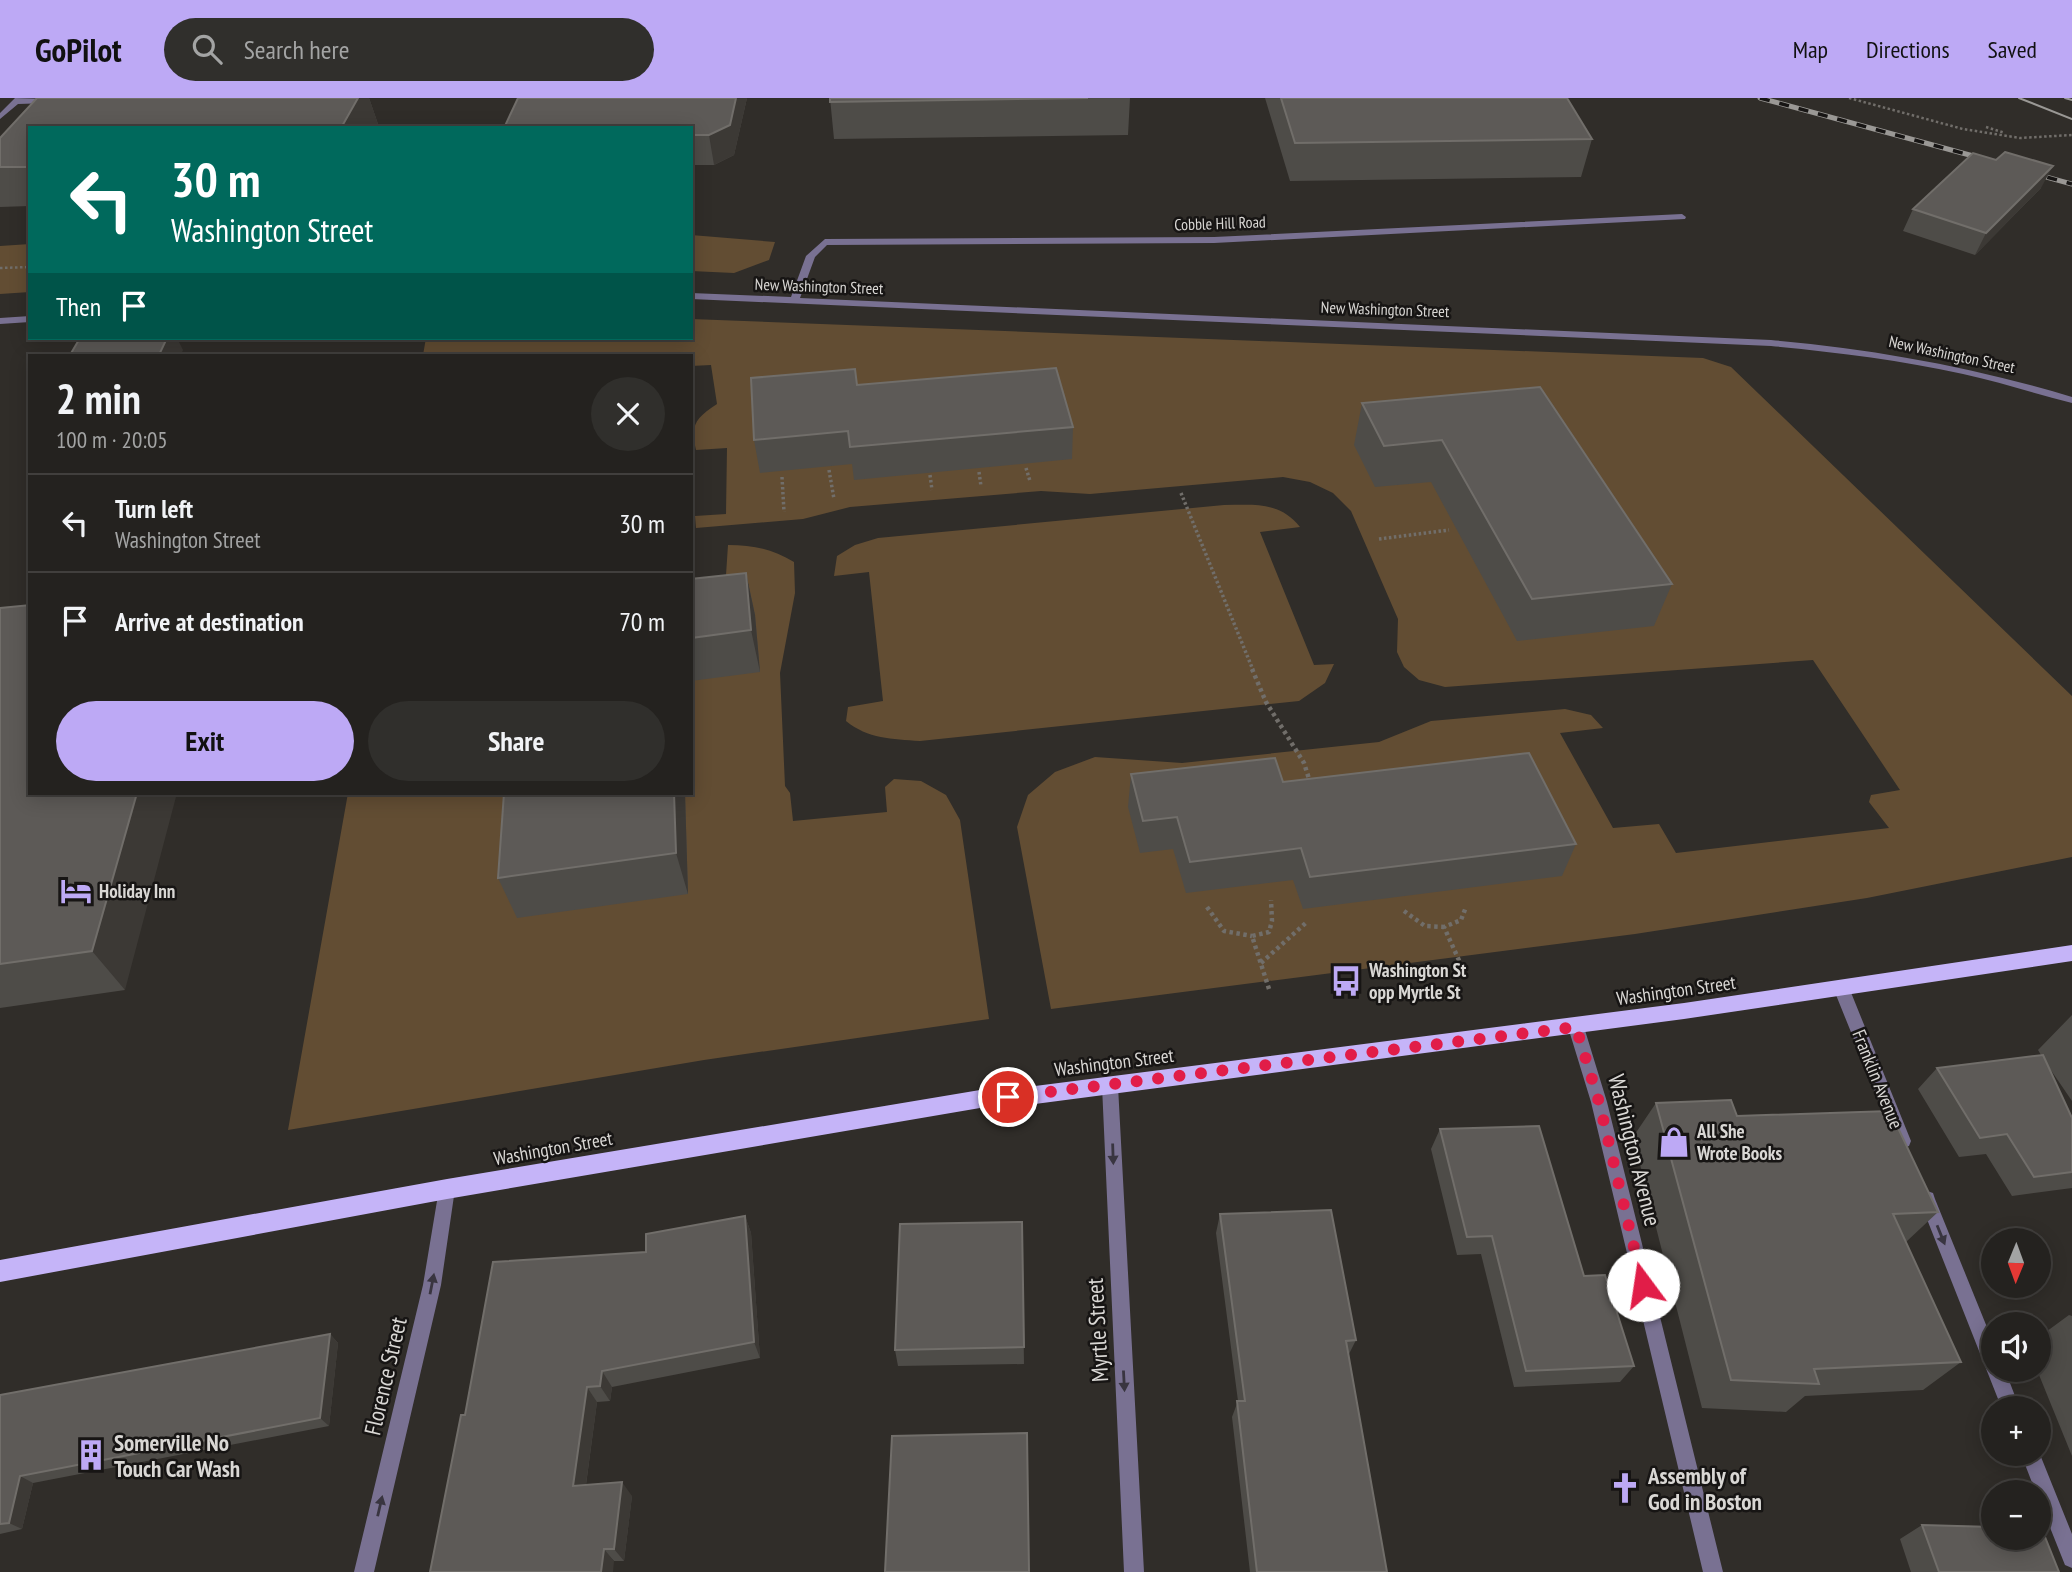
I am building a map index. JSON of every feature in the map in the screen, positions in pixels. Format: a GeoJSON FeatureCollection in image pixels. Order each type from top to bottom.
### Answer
{"type":"FeatureCollection","features":[{"type":"Feature","properties":{"kind":"main road","name":"Washington Street"},"geometry":{"type":"LineString","coordinates":[[0,1270],[447,1189],[980,1099],[1111,1086],[1576,1027],[1842,990],[2072,953]]}},
{"type":"Feature","properties":{"kind":"street"},"geometry":{"type":"LineString","coordinates":[[0,117],[18,100],[66,101]]}},
{"type":"Feature","properties":{"kind":"street","name":"Cobble Hill Road"},"geometry":{"type":"LineString","coordinates":[[794,301],[811,256],[825,242],[1214,240],[1682,217]]}},
{"type":"Feature","properties":{"kind":"street","name":"New Washington Street"},"geometry":{"type":"LineString","coordinates":[[693,296],[1826,347],[1936,365],[2072,400]]}},
{"type":"Feature","properties":{"kind":"street"},"geometry":{"type":"LineString","coordinates":[[0,321],[28,319]]}},
{"type":"Feature","properties":{"kind":"street","name":"Franklin Avenue"},"geometry":{"type":"LineString","coordinates":[[1842,990],[1910,1157]]}},
{"type":"Feature","properties":{"kind":"street","name":"Washington Avenue"},"geometry":{"type":"LineString","coordinates":[[1576,1027],[1599,1102],[1713,1572]]}},
{"type":"Feature","properties":{"kind":"street","name":"Myrtle Street"},"geometry":{"type":"LineString","coordinates":[[1111,1086],[1134,1572]]}},
{"type":"Feature","properties":{"kind":"street"},"geometry":{"type":"LineString","coordinates":[[1920,1183],[1981,1334]]}},
{"type":"Feature","properties":{"kind":"street","name":"Florence Street"},"geometry":{"type":"LineString","coordinates":[[364,1572],[432,1285],[447,1189]]}},
{"type":"Feature","properties":{"kind":"street"},"geometry":{"type":"LineString","coordinates":[[2035,1466],[2072,1558]]}},
{"type":"Feature","properties":{"kind":"path"},"geometry":{"type":"LineString","coordinates":[[1849,98],[1964,129],[2020,138],[2072,135]]}},
{"type":"Feature","properties":{"kind":"path"},"geometry":{"type":"LineString","coordinates":[[1986,127],[2020,138]]}},
{"type":"Feature","properties":{"kind":"path"},"geometry":{"type":"LineString","coordinates":[[0,268],[28,267]]}},
{"type":"Feature","properties":{"kind":"path"},"geometry":{"type":"LineString","coordinates":[[1026,468],[1030,481]]}},
{"type":"Feature","properties":{"kind":"path"},"geometry":{"type":"LineString","coordinates":[[829,470],[834,499]]}},
{"type":"Feature","properties":{"kind":"path"},"geometry":{"type":"LineString","coordinates":[[979,472],[981,486]]}},
{"type":"Feature","properties":{"kind":"path"},"geometry":{"type":"LineString","coordinates":[[930,475],[932,490]]}},
{"type":"Feature","properties":{"kind":"path"},"geometry":{"type":"LineString","coordinates":[[782,477],[784,512]]}},
{"type":"Feature","properties":{"kind":"path"},"geometry":{"type":"LineString","coordinates":[[1181,493],[1266,702],[1304,763],[1314,793]]}},
{"type":"Feature","properties":{"kind":"path"},"geometry":{"type":"LineString","coordinates":[[1379,539],[1449,530]]}},
{"type":"Feature","properties":{"kind":"path"},"geometry":{"type":"LineString","coordinates":[[1207,907],[1217,926],[1229,936],[1252,936],[1269,932],[1272,921],[1271,900]]}},
{"type":"Feature","properties":{"kind":"path"},"geometry":{"type":"LineString","coordinates":[[1404,912],[1425,926],[1444,927],[1461,920],[1466,907]]}},
{"type":"Feature","properties":{"kind":"path"},"geometry":{"type":"LineString","coordinates":[[1261,963],[1308,921]]}},
{"type":"Feature","properties":{"kind":"path"},"geometry":{"type":"LineString","coordinates":[[1444,927],[1462,967]]}},
{"type":"Feature","properties":{"kind":"path"},"geometry":{"type":"LineString","coordinates":[[1252,936],[1269,989]]}},
{"type":"Feature","properties":{"kind":"shaded area"},"geometry":{"type":"Polygon","coordinates":[[[693,235],[775,242],[769,260],[734,273],[693,271],[693,235]]]}},
{"type":"Feature","properties":{"kind":"shaded area"},"geometry":{"type":"Polygon","coordinates":[[[28,244],[28,292],[0,294],[0,246],[28,244]]]}},
{"type":"Feature","properties":{"kind":"shaded area"},"geometry":{"type":"Polygon","coordinates":[[[693,319],[1703,358],[1731,367],[2072,696],[2072,857],[1867,898],[1635,934],[1051,1009],[1017,827],[1028,795],[1055,772],[1095,757],[1182,763],[1379,742],[1431,721],[1565,709],[1591,715],[1603,728],[1560,733],[1613,828],[1659,824],[1676,853],[1889,828],[1869,802],[1871,795],[1900,790],[1813,660],[1445,687],[1419,680],[1404,667],[1397,652],[1398,619],[1351,511],[1333,493],[1310,482],[1283,477],[1090,494],[1041,491],[850,507],[803,519],[696,528],[695,516],[726,514],[727,448],[696,450],[694,441],[696,422],[717,404],[711,365],[693,366],[693,354],[423,354],[426,340],[693,340],[693,319]]]}},
{"type":"Feature","properties":{"kind":"shaded area"},"geometry":{"type":"Polygon","coordinates":[[[1224,505],[1266,506],[1284,513],[1300,527],[1260,532],[1314,665],[1334,664],[1325,683],[1299,701],[920,741],[872,735],[846,721],[848,707],[883,701],[869,572],[834,576],[837,556],[855,545],[878,538],[1224,505]]]}},
{"type":"Feature","properties":{"kind":"shaded area"},"geometry":{"type":"Polygon","coordinates":[[[728,545],[762,549],[794,562],[795,593],[780,673],[785,786],[790,793],[793,821],[887,812],[885,787],[894,779],[921,781],[946,795],[960,820],[989,1019],[704,1060],[288,1130],[348,795],[693,795],[693,579],[726,575],[728,545]]]}},
{"type":"Feature","properties":{"kind":"building"},"geometry":{"type":"Polygon","coordinates":[[[37,98],[358,98],[342,126],[28,126],[28,167],[0,167],[0,138],[37,98]]]}},
{"type":"Feature","properties":{"kind":"building"},"geometry":{"type":"Polygon","coordinates":[[[518,98],[736,98],[730,125],[709,135],[693,135],[693,126],[505,126],[518,98]]]}},
{"type":"Feature","properties":{"kind":"building"},"geometry":{"type":"Polygon","coordinates":[[[830,98],[1088,98],[830,102],[830,98]]]}},
{"type":"Feature","properties":{"kind":"building"},"geometry":{"type":"Polygon","coordinates":[[[1281,98],[1567,98],[1592,139],[1295,143],[1281,98]]]}},
{"type":"Feature","properties":{"kind":"building"},"geometry":{"type":"Polygon","coordinates":[[[2005,152],[2053,166],[1986,233],[1913,209],[1973,153],[1996,160],[2005,152]]]}},
{"type":"Feature","properties":{"kind":"building"},"geometry":{"type":"Polygon","coordinates":[[[79,340],[166,340],[159,354],[71,354],[79,340]]]}},
{"type":"Feature","properties":{"kind":"building"},"geometry":{"type":"Polygon","coordinates":[[[1056,368],[1073,427],[850,447],[848,431],[754,440],[751,378],[855,369],[857,385],[1056,368]]]}},
{"type":"Feature","properties":{"kind":"building"},"geometry":{"type":"Polygon","coordinates":[[[1540,387],[1672,584],[1532,599],[1442,440],[1384,446],[1362,403],[1540,387]]]}},
{"type":"Feature","properties":{"kind":"building"},"geometry":{"type":"Polygon","coordinates":[[[746,573],[751,630],[693,638],[693,579],[746,573]]]}},
{"type":"Feature","properties":{"kind":"building","name":"Holiday Inn"},"geometry":{"type":"Polygon","coordinates":[[[28,605],[28,795],[136,795],[92,951],[0,964],[0,608],[28,605]]]}},
{"type":"Feature","properties":{"kind":"building"},"geometry":{"type":"Polygon","coordinates":[[[1529,753],[1576,844],[1310,877],[1301,848],[1190,862],[1177,817],[1143,821],[1131,774],[1275,758],[1283,782],[1529,753]]]}},
{"type":"Feature","properties":{"kind":"building"},"geometry":{"type":"Polygon","coordinates":[[[504,795],[674,795],[676,853],[498,878],[504,795]]]}},
{"type":"Feature","properties":{"kind":"building"},"geometry":{"type":"Polygon","coordinates":[[[2043,1055],[2072,1118],[2072,1172],[2034,1177],[2007,1134],[1980,1138],[1937,1068],[2043,1055]]]}},
{"type":"Feature","properties":{"kind":"building"},"geometry":{"type":"Polygon","coordinates":[[[1731,1100],[1737,1116],[1890,1111],[1938,1212],[1893,1214],[1961,1362],[1814,1369],[1819,1384],[1731,1380],[1656,1103],[1731,1100]]]}},
{"type":"Feature","properties":{"kind":"building"},"geometry":{"type":"Polygon","coordinates":[[[1539,1126],[1584,1276],[1605,1275],[1634,1366],[1526,1371],[1492,1236],[1467,1237],[1440,1129],[1539,1126]]]}},
{"type":"Feature","properties":{"kind":"building"},"geometry":{"type":"Polygon","coordinates":[[[1331,1210],[1356,1340],[1346,1341],[1387,1572],[1257,1572],[1237,1401],[1245,1401],[1220,1214],[1331,1210]]]}},
{"type":"Feature","properties":{"kind":"building"},"geometry":{"type":"Polygon","coordinates":[[[745,1216],[754,1342],[602,1371],[600,1386],[587,1387],[573,1486],[622,1482],[614,1549],[604,1549],[601,1572],[430,1572],[461,1415],[465,1415],[493,1262],[646,1252],[646,1234],[745,1216]]]}},
{"type":"Feature","properties":{"kind":"building"},"geometry":{"type":"Polygon","coordinates":[[[1022,1222],[1024,1347],[895,1350],[900,1224],[1022,1222]]]}},
{"type":"Feature","properties":{"kind":"building","name":"Somerville No Touch Car Wash"},"geometry":{"type":"Polygon","coordinates":[[[330,1334],[320,1418],[20,1476],[9,1523],[0,1524],[0,1395],[330,1334]]]}},
{"type":"Feature","properties":{"kind":"building"},"geometry":{"type":"Polygon","coordinates":[[[1027,1433],[1029,1572],[885,1572],[892,1436],[1027,1433]]]}},
{"type":"Feature","properties":{"kind":"building"},"geometry":{"type":"Polygon","coordinates":[[[1922,1525],[1981,1527],[1981,1550],[2050,1550],[2059,1572],[1939,1572],[1922,1525]]]}},
{"type":"Feature","properties":{"kind":"tram line"},"geometry":{"type":"LineString","coordinates":[[2019,98],[2072,119]]}},
{"type":"Feature","properties":{"kind":"tram line"},"geometry":{"type":"LineString","coordinates":[[2065,98],[2072,100]]}},
{"type":"Feature","properties":{"kind":"railway"},"geometry":{"type":"LineString","coordinates":[[1760,98],[1988,160]]}},
{"type":"Feature","properties":{"kind":"railway"},"geometry":{"type":"LineString","coordinates":[[2028,172],[2072,184]]}},
{"type":"Feature","properties":{"kind":"place","name":"Holiday Inn"},"geometry":{"type":"Point","coordinates":[76,891]}},
{"type":"Feature","properties":{"kind":"place","name":"Washington St opp Myrtle St"},"geometry":{"type":"Point","coordinates":[1346,981]}},
{"type":"Feature","properties":{"kind":"place","name":"All She Wrote Books"},"geometry":{"type":"Point","coordinates":[1674,1142]}},
{"type":"Feature","properties":{"kind":"place","name":"Somerville No Touch Car Wash"},"geometry":{"type":"Point","coordinates":[91,1455]}},
{"type":"Feature","properties":{"kind":"place","name":"Assembly of God in Boston"},"geometry":{"type":"Point","coordinates":[1625,1488]}},
{"type":"Feature","properties":{"kind":"route"},"geometry":{"type":"LineString","coordinates":[[1008,1097],[1576,1027],[1599,1102],[1643,1285]]}}]}
